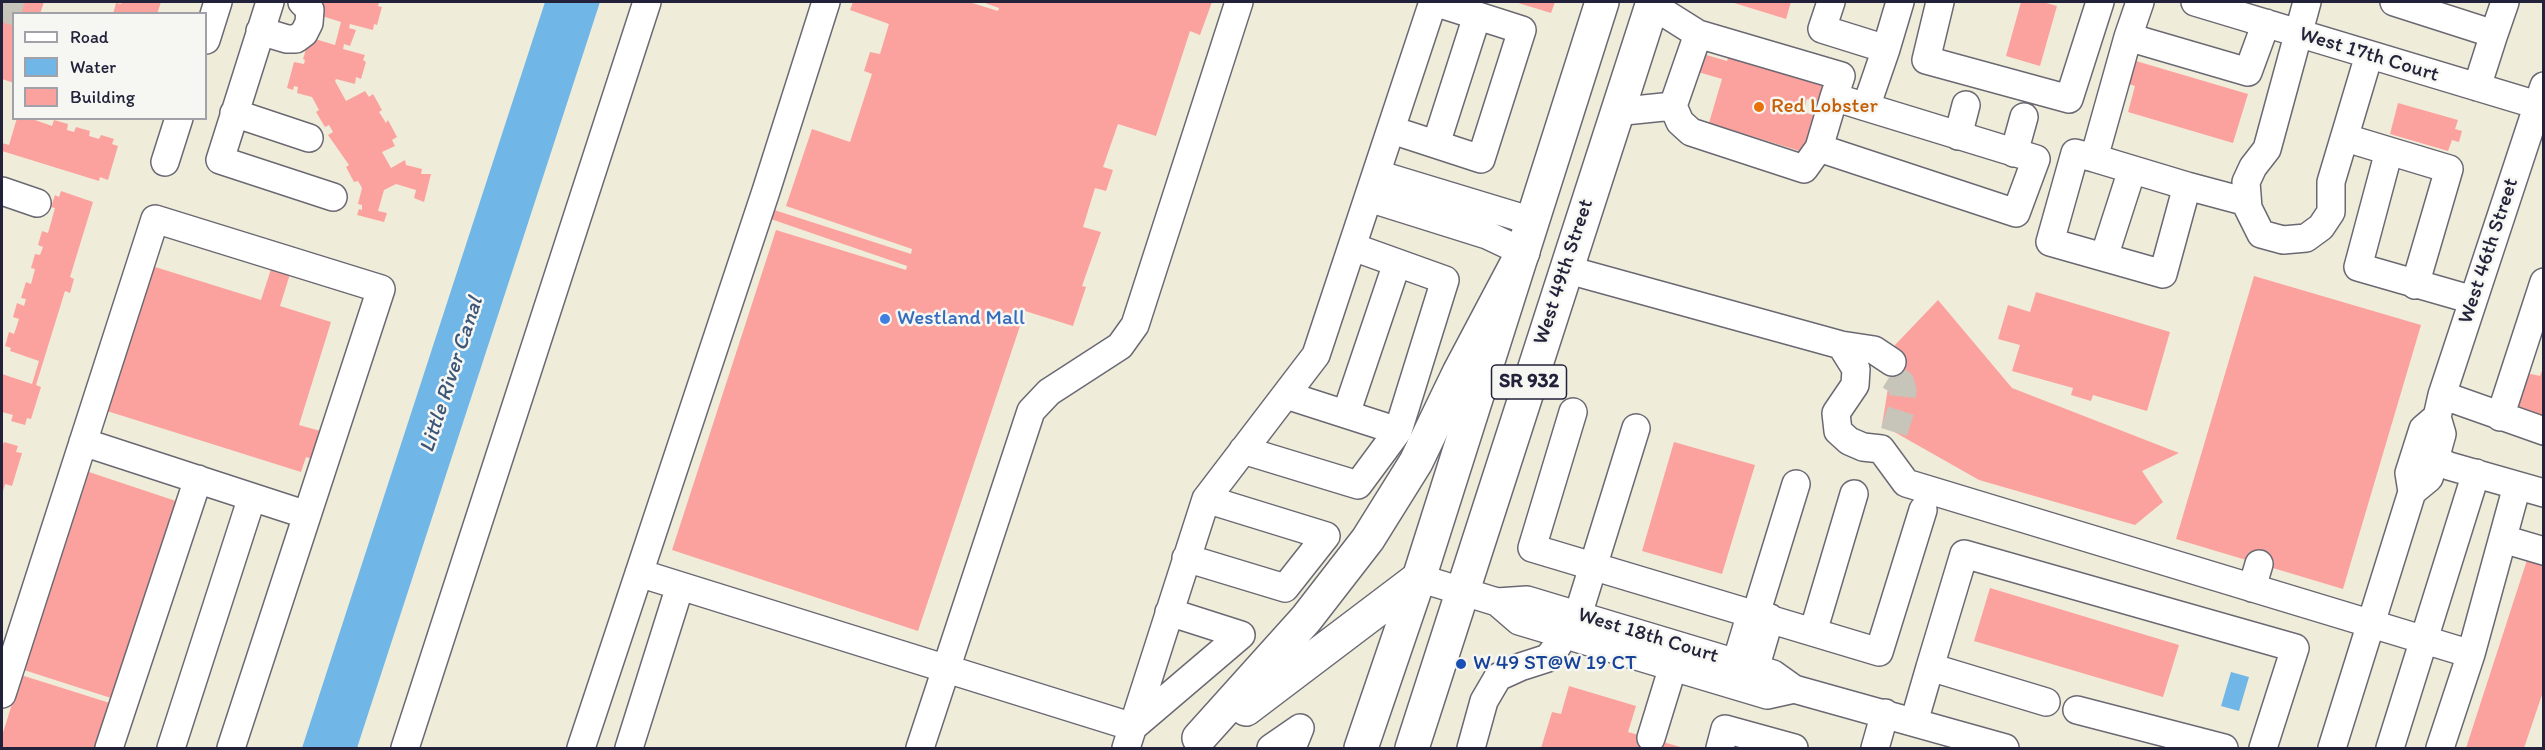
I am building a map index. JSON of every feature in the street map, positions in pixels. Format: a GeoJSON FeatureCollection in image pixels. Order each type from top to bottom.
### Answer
{"type":"FeatureCollection","features":[{"type":"Feature","properties":{"kind":"main road","name":"SR 932"},"geometry":{"type":"LineString","coordinates":[[1361,748],[1419,578],[1602,2]]}},
{"type":"Feature","properties":{"kind":"main road","name":"West 49th Street"},"geometry":{"type":"LineString","coordinates":[[1412,748],[1652,3]]}},
{"type":"Feature","properties":{"kind":"main road"},"geometry":{"type":"LineString","coordinates":[[1193,743],[1306,619],[1368,539],[1416,462],[1528,236]]}},
{"type":"Feature","properties":{"kind":"main road"},"geometry":{"type":"LineString","coordinates":[[1193,743],[1251,706],[1419,578]]}},
{"type":"Feature","properties":{"kind":"main road"},"geometry":{"type":"LineString","coordinates":[[1347,748],[1359,719],[1385,678]]}},
{"type":"Feature","properties":{"kind":"street"},"geometry":{"type":"LineString","coordinates":[[207,37],[218,2]]}},
{"type":"Feature","properties":{"kind":"street"},"geometry":{"type":"LineString","coordinates":[[270,2],[220,160],[333,197]]}},
{"type":"Feature","properties":{"kind":"street"},"geometry":{"type":"LineString","coordinates":[[260,31],[286,39],[296,39],[304,33],[309,23],[310,10],[302,2]]}},
{"type":"Feature","properties":{"kind":"street"},"geometry":{"type":"LineString","coordinates":[[405,748],[647,2]]}},
{"type":"Feature","properties":{"kind":"street"},"geometry":{"type":"LineString","coordinates":[[581,748],[826,2]]}},
{"type":"Feature","properties":{"kind":"street"},"geometry":{"type":"LineString","coordinates":[[920,748],[1031,411],[1049,392],[1120,346],[1135,324],[1239,2]]}},
{"type":"Feature","properties":{"kind":"street"},"geometry":{"type":"LineString","coordinates":[[1129,738],[1206,499],[1316,355],[1434,2],[1522,30],[1481,159],[1392,130]]}},
{"type":"Feature","properties":{"kind":"street"},"geometry":{"type":"LineString","coordinates":[[1831,2],[1822,29],[1886,49]]}},
{"type":"Feature","properties":{"kind":"street"},"geometry":{"type":"LineString","coordinates":[[1866,107],[1900,2]]}},
{"type":"Feature","properties":{"kind":"street"},"geometry":{"type":"LineString","coordinates":[[1940,2],[1926,60],[2069,99],[2100,2]]}},
{"type":"Feature","properties":{"kind":"street"},"geometry":{"type":"LineString","coordinates":[[2094,158],[2140,2]]}},
{"type":"Feature","properties":{"kind":"street","name":"West 17th Court"},"geometry":{"type":"LineString","coordinates":[[2194,2],[2477,87],[2541,100]]}},
{"type":"Feature","properties":{"kind":"street"},"geometry":{"type":"LineString","coordinates":[[2307,2],[2267,149],[2253,167],[2246,182],[2247,202],[2261,234],[2283,240],[2306,238],[2321,227],[2331,212],[2331,182],[2369,55]]}},
{"type":"Feature","properties":{"kind":"street"},"geometry":{"type":"LineString","coordinates":[[2394,2],[2448,10],[2494,34]]}},
{"type":"Feature","properties":{"kind":"street"},"geometry":{"type":"LineString","coordinates":[[2477,87],[2505,2]]}},
{"type":"Feature","properties":{"kind":"street"},"geometry":{"type":"LineString","coordinates":[[1652,3],[1698,34],[1841,76],[1819,148],[1804,169],[1691,132],[1680,122],[1673,106],[1698,34]]}},
{"type":"Feature","properties":{"kind":"street"},"geometry":{"type":"LineString","coordinates":[[1436,144],[1477,16]]}},
{"type":"Feature","properties":{"kind":"street"},"geometry":{"type":"LineString","coordinates":[[2128,37],[2248,72],[2266,23]]}},
{"type":"Feature","properties":{"kind":"street"},"geometry":{"type":"LineString","coordinates":[[1819,148],[2016,213],[2036,159],[1834,97]]}},
{"type":"Feature","properties":{"kind":"street","name":"West 46th Street"},"geometry":{"type":"LineString","coordinates":[[2332,748],[2412,492],[2409,472],[2423,429],[2439,406],[2541,100]]}},
{"type":"Feature","properties":{"kind":"street"},"geometry":{"type":"LineString","coordinates":[[1958,136],[1966,105]]}},
{"type":"Feature","properties":{"kind":"street"},"geometry":{"type":"LineString","coordinates":[[1616,112],[1673,106]]}},
{"type":"Feature","properties":{"kind":"street"},"geometry":{"type":"LineString","coordinates":[[234,113],[309,138]]}},
{"type":"Feature","properties":{"kind":"street"},"geometry":{"type":"LineString","coordinates":[[2014,153],[2024,117]]}},
{"type":"Feature","properties":{"kind":"street"},"geometry":{"type":"LineString","coordinates":[[165,162],[178,120]]}},
{"type":"Feature","properties":{"kind":"street"},"geometry":{"type":"LineString","coordinates":[[2346,138],[2448,169],[2415,285]]}},
{"type":"Feature","properties":{"kind":"street"},"geometry":{"type":"LineString","coordinates":[[2389,151],[2358,267],[2473,300]]}},
{"type":"Feature","properties":{"kind":"street"},"geometry":{"type":"LineString","coordinates":[[2187,186],[2163,273],[2050,242],[2075,153],[2247,202]]}},
{"type":"Feature","properties":{"kind":"street"},"geometry":{"type":"LineString","coordinates":[[2104,257],[2132,170]]}},
{"type":"Feature","properties":{"kind":"street"},"geometry":{"type":"LineString","coordinates":[[1373,186],[1487,235],[1528,236]]}},
{"type":"Feature","properties":{"kind":"street"},"geometry":{"type":"LineString","coordinates":[[2,191],[37,202]]}},
{"type":"Feature","properties":{"kind":"street"},"geometry":{"type":"LineString","coordinates":[[2,694],[155,219],[381,289],[231,748]]}},
{"type":"Feature","properties":{"kind":"street"},"geometry":{"type":"LineString","coordinates":[[1243,450],[1358,485],[1398,431],[1445,280],[1353,247]]}},
{"type":"Feature","properties":{"kind":"street"},"geometry":{"type":"LineString","coordinates":[[1346,414],[1397,263]]}},
{"type":"Feature","properties":{"kind":"street"},"geometry":{"type":"LineString","coordinates":[[1565,269],[1841,345],[1874,350],[1891,369],[1851,394]]}},
{"type":"Feature","properties":{"kind":"street"},"geometry":{"type":"LineString","coordinates":[[2500,417],[2544,282]]}},
{"type":"Feature","properties":{"kind":"street"},"geometry":{"type":"LineString","coordinates":[[1841,345],[1856,369],[1855,385],[1851,394],[1836,413],[1838,431],[1849,441],[1863,447],[1887,440],[1906,483],[2256,576],[2371,624],[2471,654]]}},
{"type":"Feature","properties":{"kind":"street"},"geometry":{"type":"LineString","coordinates":[[1286,394],[1398,431]]}},
{"type":"Feature","properties":{"kind":"street"},"geometry":{"type":"LineString","coordinates":[[2439,406],[2500,417],[2544,431]]}},
{"type":"Feature","properties":{"kind":"street","name":"West 46th Street"},"geometry":{"type":"LineString","coordinates":[[2412,492],[2428,478],[2435,459],[2442,434],[2439,406]]}},
{"type":"Feature","properties":{"kind":"street"},"geometry":{"type":"LineString","coordinates":[[1573,412],[1532,548],[1879,652],[1923,510]]}},
{"type":"Feature","properties":{"kind":"street"},"geometry":{"type":"LineString","coordinates":[[1471,748],[1484,701],[1498,677],[1548,658],[1570,625],[1593,566],[1636,428]]}},
{"type":"Feature","properties":{"kind":"street"},"geometry":{"type":"LineString","coordinates":[[83,442],[307,515]]}},
{"type":"Feature","properties":{"kind":"street"},"geometry":{"type":"LineString","coordinates":[[2435,459],[2544,493]]}},
{"type":"Feature","properties":{"kind":"street"},"geometry":{"type":"LineString","coordinates":[[2390,748],[2476,473]]}},
{"type":"Feature","properties":{"kind":"street"},"geometry":{"type":"LineString","coordinates":[[109,748],[198,479]]}},
{"type":"Feature","properties":{"kind":"street"},"geometry":{"type":"LineString","coordinates":[[1745,666],[1796,484]]}},
{"type":"Feature","properties":{"kind":"street"},"geometry":{"type":"LineString","coordinates":[[2440,748],[2471,654],[2517,486]]}},
{"type":"Feature","properties":{"kind":"street"},"geometry":{"type":"LineString","coordinates":[[1813,632],[1854,494]]}},
{"type":"Feature","properties":{"kind":"street"},"geometry":{"type":"LineString","coordinates":[[171,748],[252,497]]}},
{"type":"Feature","properties":{"kind":"street"},"geometry":{"type":"LineString","coordinates":[[1186,558],[1285,588],[1326,536],[1206,499]]}},
{"type":"Feature","properties":{"kind":"street"},"geometry":{"type":"LineString","coordinates":[[2503,538],[2544,551]]}},
{"type":"Feature","properties":{"kind":"street"},"geometry":{"type":"LineString","coordinates":[[1914,722],[1964,554],[2295,648],[2263,748]]}},
{"type":"Feature","properties":{"kind":"street"},"geometry":{"type":"LineString","coordinates":[[639,573],[946,670],[1129,738]]}},
{"type":"Feature","properties":{"kind":"street","name":"West 18th Court"},"geometry":{"type":"LineString","coordinates":[[1419,578],[1497,602],[1519,621],[1570,625],[1676,656],[1767,695],[1794,689]]}},
{"type":"Feature","properties":{"kind":"street"},"geometry":{"type":"LineString","coordinates":[[629,748],[680,586]]}},
{"type":"Feature","properties":{"kind":"street"},"geometry":{"type":"LineString","coordinates":[[1129,738],[1241,636],[1169,612]]}},
{"type":"Feature","properties":{"kind":"street"},"geometry":{"type":"LineString","coordinates":[[1651,738],[1676,656]]}},
{"type":"Feature","properties":{"kind":"street","name":"West 18th Court"},"geometry":{"type":"LineString","coordinates":[[1676,656],[1745,666],[1773,674],[1794,689],[2005,748]]}},
{"type":"Feature","properties":{"kind":"street"},"geometry":{"type":"LineString","coordinates":[[1930,667],[2046,702]]}},
{"type":"Feature","properties":{"kind":"street"},"geometry":{"type":"LineString","coordinates":[[2077,710],[2224,748]]}},
{"type":"Feature","properties":{"kind":"street"},"geometry":{"type":"LineString","coordinates":[[1875,748],[1885,713]]}},
{"type":"Feature","properties":{"kind":"street"},"geometry":{"type":"LineString","coordinates":[[1271,748],[1300,728],[1292,748]]}},
{"type":"Feature","properties":{"kind":"street"},"geometry":{"type":"LineString","coordinates":[[1720,748],[1725,729],[1794,748]]}},
{"type":"Feature","properties":{"kind":"water","name":"Little River Canal"},"geometry":{"type":"Polygon","coordinates":[[[545,2],[600,2],[357,748],[302,748],[545,2]]]}},
{"type":"Feature","properties":{"kind":"water"},"geometry":{"type":"Polygon","coordinates":[[[2231,672],[2249,677],[2239,711],[2221,706],[2231,672]]]}},
{"type":"Feature","properties":{"kind":"building"},"geometry":{"type":"Polygon","coordinates":[[[2,2],[44,2],[41,12],[12,12],[12,82],[2,79],[2,2]]]}},
{"type":"Feature","properties":{"kind":"building"},"geometry":{"type":"Polygon","coordinates":[[[122,2],[161,2],[158,12],[114,12],[116,3],[121,4],[122,2]]]}},
{"type":"Feature","properties":{"kind":"building"},"geometry":{"type":"Polygon","coordinates":[[[321,2],[379,2],[378,6],[382,7],[377,25],[374,24],[373,30],[350,24],[349,28],[356,30],[350,46],[344,44],[343,49],[365,55],[363,60],[366,62],[361,79],[356,77],[355,84],[336,79],[335,81],[346,101],[365,91],[369,97],[373,94],[382,110],[379,112],[386,123],[388,120],[397,137],[392,140],[395,146],[382,152],[391,168],[405,160],[406,165],[422,169],[421,174],[431,174],[424,202],[414,198],[416,190],[396,184],[384,190],[378,211],[387,213],[384,222],[357,215],[359,209],[362,210],[362,205],[358,204],[362,188],[358,181],[354,182],[346,167],[349,165],[328,135],[333,132],[329,125],[325,127],[316,112],[319,110],[312,97],[297,93],[298,87],[294,86],[293,90],[287,88],[294,62],[304,64],[303,59],[308,43],[312,45],[315,39],[335,45],[341,22],[322,16],[319,10],[321,2]]]}},
{"type":"Feature","properties":{"kind":"building","name":"Westland Mall"},"geometry":{"type":"Polygon","coordinates":[[[853,2],[969,2],[998,11],[999,8],[982,2],[1212,2],[1200,35],[1190,31],[1156,136],[1118,124],[1103,167],[1113,170],[1106,191],[1095,188],[1083,227],[1101,232],[1082,286],[1086,287],[1073,326],[1025,311],[918,631],[672,550],[776,230],[906,270],[907,266],[765,217],[768,208],[911,254],[912,249],[786,206],[812,129],[850,142],[872,74],[864,71],[870,52],[880,54],[889,24],[850,10],[853,2]]]}},
{"type":"Feature","properties":{"kind":"building"},"geometry":{"type":"Polygon","coordinates":[[[1515,2],[1555,2],[1551,13],[1515,2]]]}},
{"type":"Feature","properties":{"kind":"building"},"geometry":{"type":"Polygon","coordinates":[[[1731,2],[1791,2],[1786,19],[1731,2]]]}},
{"type":"Feature","properties":{"kind":"building"},"geometry":{"type":"Polygon","coordinates":[[[2021,2],[2043,2],[2057,6],[2040,66],[2006,56],[2021,2]]]}},
{"type":"Feature","properties":{"kind":"building","name":"Red Lobster"},"geometry":{"type":"Polygon","coordinates":[[[1703,54],[1727,61],[1729,55],[1823,84],[1818,102],[1807,99],[1803,112],[1814,115],[1803,152],[1709,123],[1722,79],[1698,72],[1703,54]]]}},
{"type":"Feature","properties":{"kind":"building"},"geometry":{"type":"Polygon","coordinates":[[[2136,61],[2248,94],[2233,143],[2128,112],[2135,86],[2129,84],[2136,61]]]}},
{"type":"Feature","properties":{"kind":"building"},"geometry":{"type":"Polygon","coordinates":[[[2398,103],[2458,120],[2455,129],[2462,131],[2459,142],[2452,140],[2448,151],[2390,134],[2398,103]]]}},
{"type":"Feature","properties":{"kind":"building"},"geometry":{"type":"Polygon","coordinates":[[[16,120],[35,120],[52,126],[54,120],[68,124],[67,130],[74,132],[76,127],[90,131],[89,136],[99,139],[101,135],[114,139],[112,144],[118,146],[108,180],[100,177],[99,181],[2,151],[2,143],[9,145],[16,120]]]}},
{"type":"Feature","properties":{"kind":"building"},"geometry":{"type":"Polygon","coordinates":[[[61,191],[93,202],[70,277],[74,279],[70,293],[65,291],[36,385],[41,387],[31,419],[27,418],[25,425],[11,421],[13,415],[2,412],[2,374],[32,384],[39,361],[10,351],[11,348],[5,346],[9,332],[14,334],[19,319],[13,317],[17,303],[24,306],[26,299],[21,298],[26,282],[31,284],[35,269],[31,268],[35,254],[40,255],[43,247],[38,245],[42,231],[48,233],[55,208],[51,207],[55,195],[59,197],[61,191]]]}},
{"type":"Feature","properties":{"kind":"building"},"geometry":{"type":"Polygon","coordinates":[[[152,266],[261,300],[271,269],[290,274],[280,306],[331,322],[299,425],[324,432],[315,460],[306,457],[301,472],[107,411],[152,266]]]}},
{"type":"Feature","properties":{"kind":"building"},"geometry":{"type":"Polygon","coordinates":[[[2254,276],[2421,325],[2343,589],[2176,539],[2254,276]]]}},
{"type":"Feature","properties":{"kind":"building"},"geometry":{"type":"Polygon","coordinates":[[[2036,292],[2170,332],[2147,411],[2093,395],[2091,401],[2071,395],[2073,388],[2012,371],[2020,345],[1998,339],[2008,305],[2030,312],[2036,292]]]}},
{"type":"Feature","properties":{"kind":"building"},"geometry":{"type":"Polygon","coordinates":[[[1938,300],[2012,388],[2179,453],[2142,471],[2163,502],[2135,525],[1979,480],[1882,425],[1895,345],[1938,300]]]}},
{"type":"Feature","properties":{"kind":"building"},"geometry":{"type":"Polygon","coordinates":[[[2543,368],[2544,417],[2515,417],[2517,380],[2531,374],[2540,376],[2543,368]]]}},
{"type":"Feature","properties":{"kind":"building"},"geometry":{"type":"Polygon","coordinates":[[[4,442],[18,446],[16,452],[22,453],[12,486],[5,484],[2,495],[2,447],[4,442]]]}},
{"type":"Feature","properties":{"kind":"building"},"geometry":{"type":"Polygon","coordinates":[[[1674,442],[1755,465],[1722,574],[1642,551],[1674,442]]]}},
{"type":"Feature","properties":{"kind":"building"},"geometry":{"type":"Polygon","coordinates":[[[89,472],[179,502],[114,699],[24,670],[89,472]]]}},
{"type":"Feature","properties":{"kind":"building"},"geometry":{"type":"Polygon","coordinates":[[[2527,560],[2544,565],[2544,689],[2524,748],[2466,748],[2527,560]]]}},
{"type":"Feature","properties":{"kind":"building"},"geometry":{"type":"Polygon","coordinates":[[[1990,588],[2179,645],[2163,697],[1974,641],[1990,588]]]}},
{"type":"Feature","properties":{"kind":"building"},"geometry":{"type":"Polygon","coordinates":[[[21,675],[113,704],[99,748],[2,748],[2,736],[21,675]]]}},
{"type":"Feature","properties":{"kind":"building"},"geometry":{"type":"Polygon","coordinates":[[[1569,686],[1636,706],[1628,732],[1684,748],[1541,748],[1552,712],[1561,714],[1569,686]]]}},
{"type":"Feature","properties":{"kind":"tunnel"},"geometry":{"type":"LineString","coordinates":[[2,8],[15,12]]}},
{"type":"Feature","properties":{"kind":"tunnel"},"geometry":{"type":"LineString","coordinates":[[1890,376],[1901,383],[1903,390],[1901,410],[1894,432]]}},
{"type":"Feature","properties":{"kind":"place","name":"Red Lobster"},"geometry":{"type":"Point","coordinates":[1759,107]}},
{"type":"Feature","properties":{"kind":"place","name":"Westland Mall"},"geometry":{"type":"Point","coordinates":[885,319]}},
{"type":"Feature","properties":{"kind":"place","name":"W 49 ST@W 19 CT"},"geometry":{"type":"Point","coordinates":[1461,664]}}]}
